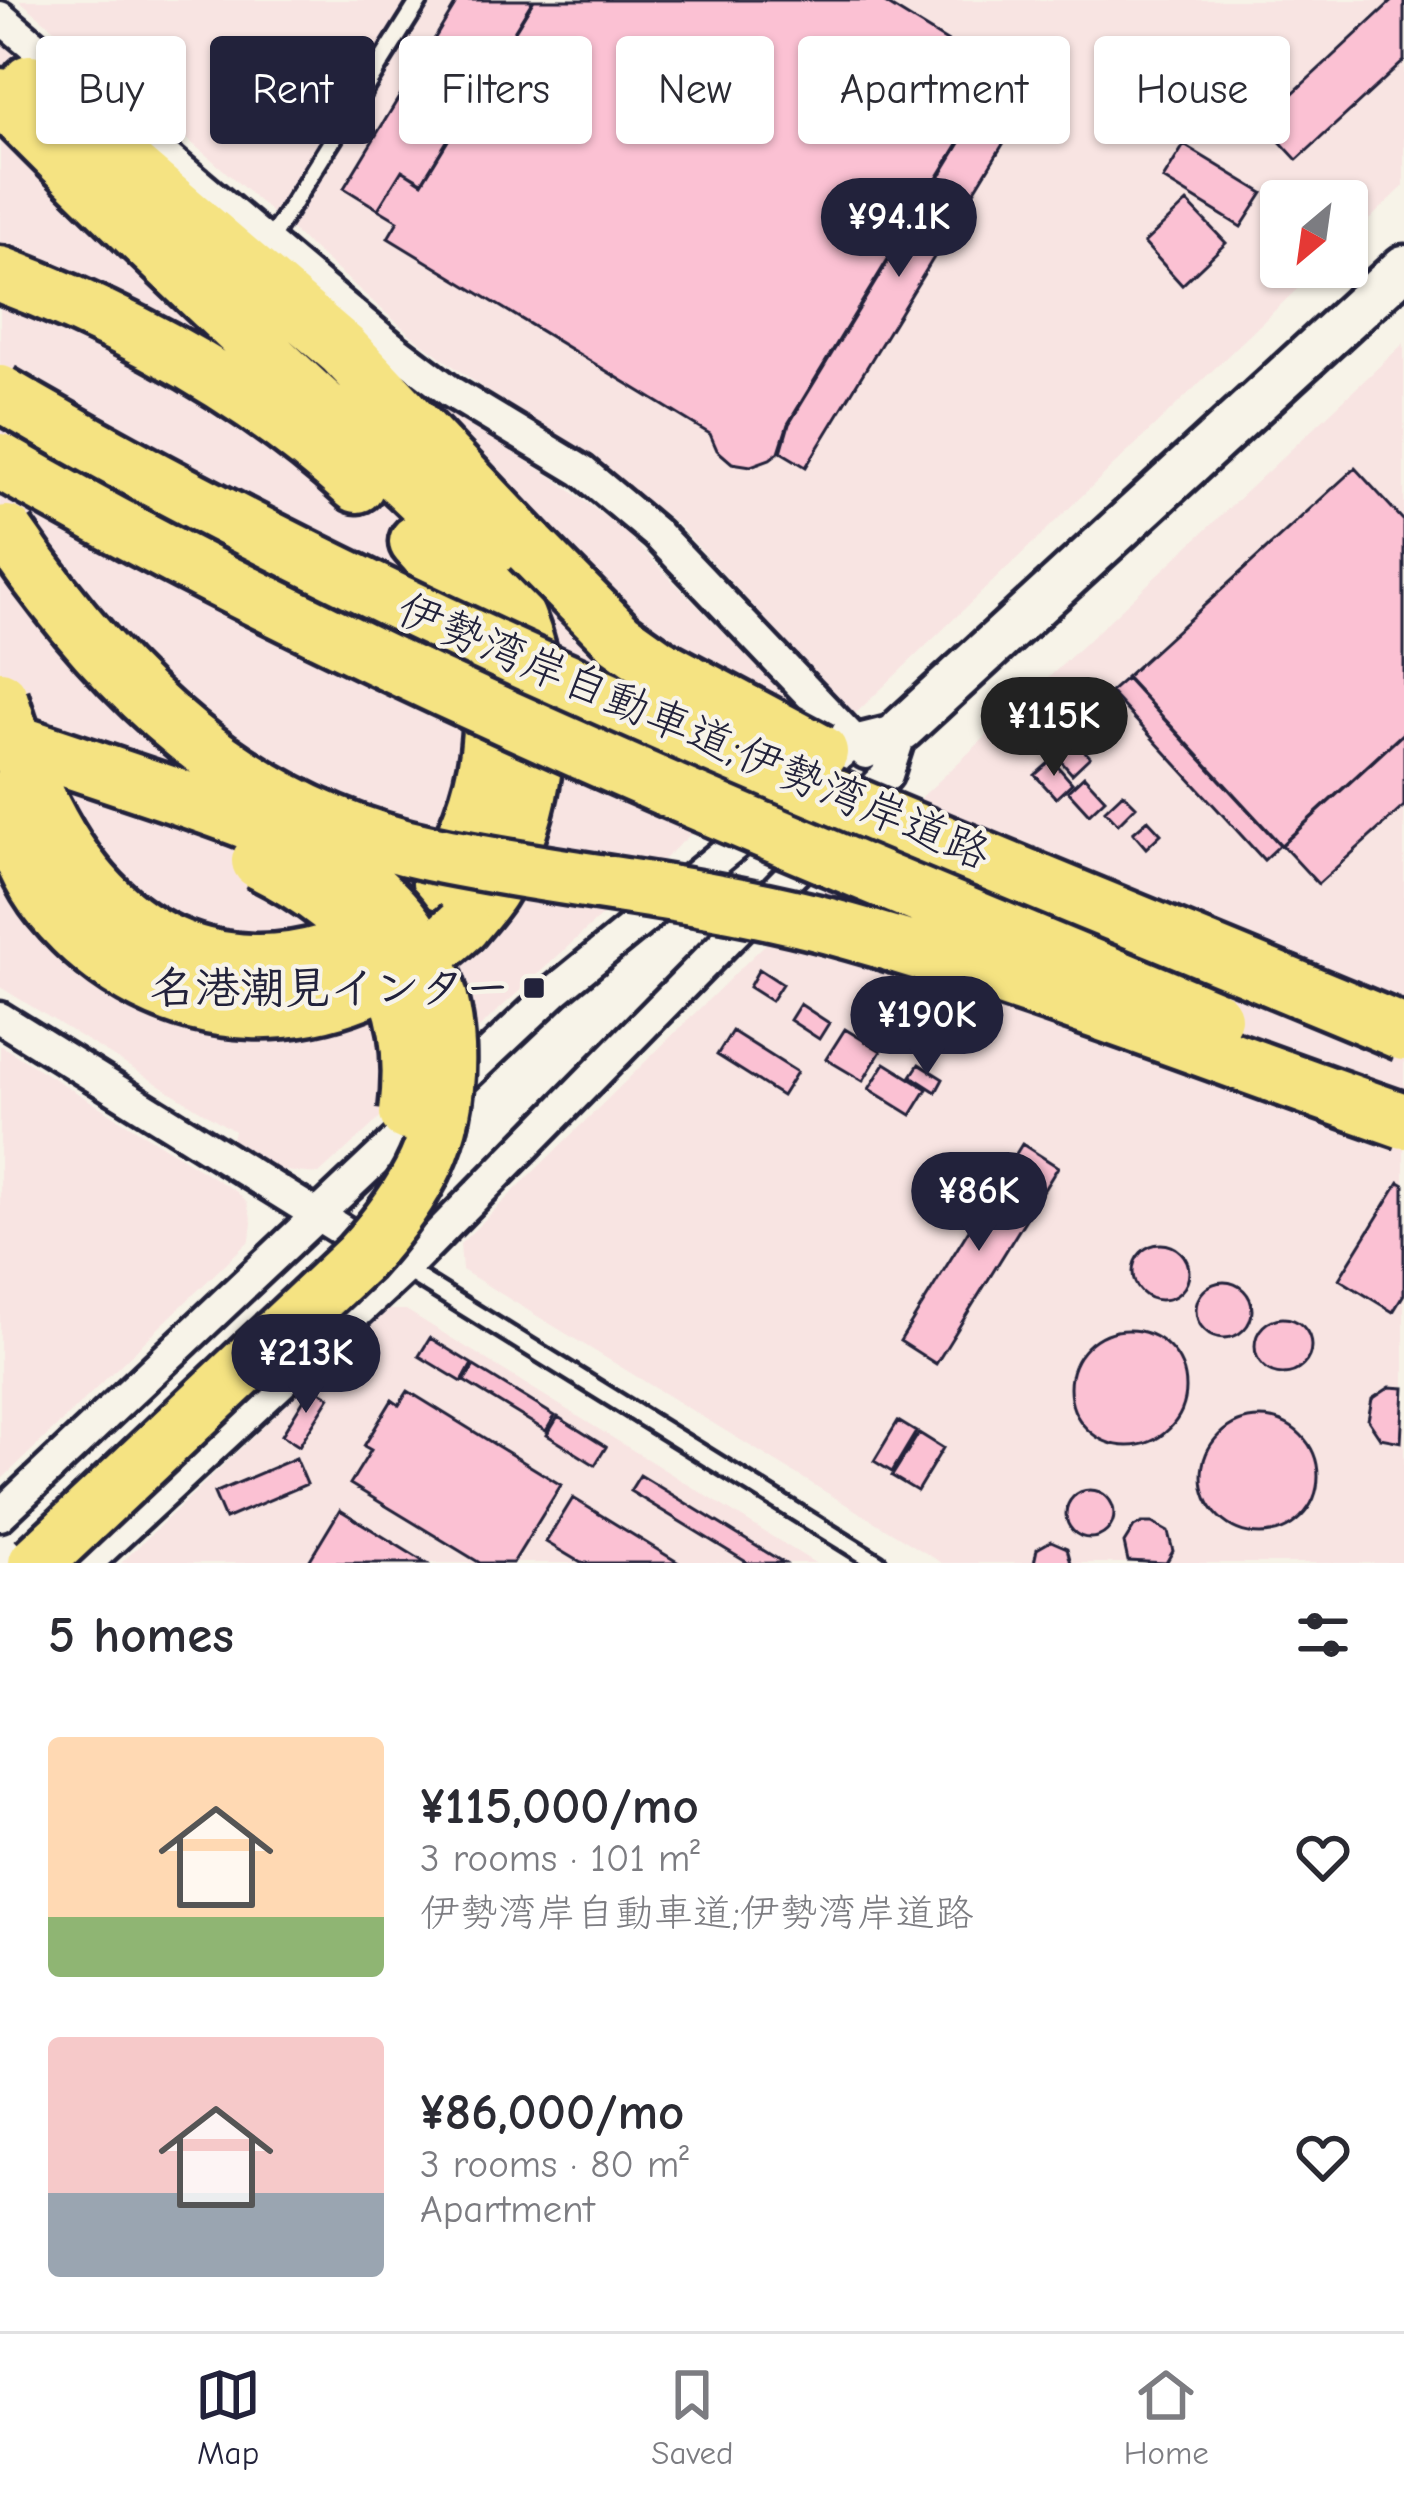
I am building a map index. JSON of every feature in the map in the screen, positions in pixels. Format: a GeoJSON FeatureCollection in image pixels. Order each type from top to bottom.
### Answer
{"type":"FeatureCollection","features":[{"type":"Feature","properties":{"kind":"highway"},"geometry":{"type":"LineString","coordinates":[[0,58],[343,350],[579,599],[619,638],[657,665],[937,810],[1404,1016]]}},
{"type":"Feature","properties":{"kind":"highway"},"geometry":{"type":"LineString","coordinates":[[0,96],[404,483],[476,558],[515,613],[527,644],[536,719],[528,796],[515,839],[491,890],[461,926],[432,954],[393,979],[291,1010],[233,1010],[181,999],[137,982],[92,951],[48,903],[17,849],[0,800]]}},
{"type":"Feature","properties":{"kind":"highway"},"geometry":{"type":"LineString","coordinates":[[0,274],[125,326],[206,371],[333,463],[382,508],[440,566],[475,625],[489,691],[490,731],[470,824],[440,882],[373,933],[339,949],[308,958],[238,962],[200,956],[166,943],[101,894],[49,825],[20,765],[0,698]]}},
{"type":"Feature","properties":{"kind":"highway","name":"伊勢湾岸自動車道;伊勢湾岸道路"},"geometry":{"type":"LineString","coordinates":[[0,393],[252,533],[547,672],[1404,1033]]}},
{"type":"Feature","properties":{"kind":"highway","name":"伊勢湾岸自動車道;伊勢湾岸道路"},"geometry":{"type":"LineString","coordinates":[[0,461],[224,585],[509,721],[1404,1098]]}},
{"type":"Feature","properties":{"kind":"highway"},"geometry":{"type":"LineString","coordinates":[[0,517],[54,602],[114,672],[183,734],[262,789],[344,828],[424,852],[694,897],[826,926],[959,964],[1404,1121]]}},
{"type":"Feature","properties":{"kind":"highway"},"geometry":{"type":"LineString","coordinates":[[0,737],[259,824],[342,866],[380,896],[414,937],[436,984],[446,1033],[448,1080],[440,1131],[420,1178],[394,1220],[36,1563]]}},
{"type":"Feature","properties":{"kind":"highway"},"geometry":{"type":"LineString","coordinates":[[0,773],[249,856],[299,881],[341,913],[381,958],[404,1011],[413,1064],[407,1113],[389,1166],[362,1207],[0,1557]]}},
{"type":"Feature","properties":{"kind":"street"},"geometry":{"type":"LineString","coordinates":[[0,17],[451,392],[582,471],[642,521],[887,775]]}},
{"type":"Feature","properties":{"kind":"street"},"geometry":{"type":"LineString","coordinates":[[0,1515],[556,990],[768,818],[854,741],[902,729],[1404,267]]}},
{"type":"Feature","properties":{"kind":"street"},"geometry":{"type":"LineString","coordinates":[[87,1563],[404,1269],[887,775],[902,729]]}},
{"type":"Feature","properties":{"kind":"street"},"geometry":{"type":"LineString","coordinates":[[0,1018],[404,1269]]}},
{"type":"Feature","properties":{"kind":"lane"},"geometry":{"type":"LineString","coordinates":[[268,243],[420,0]]}},
{"type":"Feature","properties":{"kind":"lane"},"geometry":{"type":"LineString","coordinates":[[404,1269],[878,1563]]}},
{"type":"Feature","properties":{"kind":"shaded area"},"geometry":{"type":"Polygon","coordinates":[[[19,0],[1404,0],[1404,186],[1368,221],[1368,180],[1260,180],[1260,288],[1298,288],[854,715],[677,524],[594,459],[412,336],[186,138],[186,36],[62,36],[19,0]]]}},
{"type":"Feature","properties":{"kind":"shaded area"},"geometry":{"type":"Polygon","coordinates":[[[0,40],[36,70],[36,144],[127,144],[420,394],[554,478],[624,531],[805,716],[806,729],[319,1174],[283,1171],[263,1161],[231,1142],[234,1131],[0,987],[0,40]]]}},
{"type":"Feature","properties":{"kind":"shaded area"},"geometry":{"type":"Polygon","coordinates":[[[1404,343],[1404,1563],[942,1563],[462,1270],[460,1244],[755,954],[1404,343]]]}},
{"type":"Feature","properties":{"kind":"shaded area"},"geometry":{"type":"Polygon","coordinates":[[[0,1045],[237,1192],[247,1203],[252,1222],[250,1240],[0,1481],[0,1045]]]}},
{"type":"Feature","properties":{"kind":"shaded area"},"geometry":{"type":"Polygon","coordinates":[[[385,1310],[406,1310],[815,1563],[121,1563],[385,1310]]]}},
{"type":"Feature","properties":{"kind":"building"},"geometry":{"type":"Polygon","coordinates":[[[458,0],[533,0],[511,36],[436,36],[458,0]]]}},
{"type":"Feature","properties":{"kind":"building"},"geometry":{"type":"Polygon","coordinates":[[[534,0],[880,0],[939,36],[798,36],[798,144],[958,144],[788,424],[779,452],[770,459],[751,466],[732,463],[717,450],[710,434],[388,238],[398,221],[378,209],[402,170],[422,183],[446,144],[592,144],[592,36],[512,36],[534,0]]]}},
{"type":"Feature","properties":{"kind":"building"},"geometry":{"type":"Polygon","coordinates":[[[1393,0],[1404,0],[1404,61],[1297,160],[1282,144],[1290,144],[1290,96],[1393,0]]]}},
{"type":"Feature","properties":{"kind":"building"},"geometry":{"type":"Polygon","coordinates":[[[399,97],[399,144],[445,144],[422,182],[402,170],[378,209],[344,188],[375,144],[399,97]]]}},
{"type":"Feature","properties":{"kind":"building"},"geometry":{"type":"Polygon","coordinates":[[[959,144],[1003,144],[806,467],[781,452],[789,424],[959,144]]]}},
{"type":"Feature","properties":{"kind":"building"},"geometry":{"type":"Polygon","coordinates":[[[1184,145],[1260,191],[1260,198],[1241,227],[1163,179],[1184,145]]]}},
{"type":"Feature","properties":{"kind":"building"},"geometry":{"type":"Polygon","coordinates":[[[1187,202],[1226,243],[1182,285],[1144,243],[1187,202]]]}},
{"type":"Feature","properties":{"kind":"building"},"geometry":{"type":"Polygon","coordinates":[[[1355,468],[1404,521],[1404,732],[1281,845],[1126,677],[1355,468]]]}},
{"type":"Feature","properties":{"kind":"building"},"geometry":{"type":"Polygon","coordinates":[[[1126,678],[1280,845],[1264,860],[1110,692],[1126,678]]]}},
{"type":"Feature","properties":{"kind":"building"},"geometry":{"type":"Polygon","coordinates":[[[1404,733],[1404,806],[1318,884],[1282,845],[1404,733]]]}},
{"type":"Feature","properties":{"kind":"building"},"geometry":{"type":"Polygon","coordinates":[[[1070,735],[1090,757],[1072,774],[1052,751],[1070,735]]]}},
{"type":"Feature","properties":{"kind":"building"},"geometry":{"type":"Polygon","coordinates":[[[1052,760],[1072,783],[1056,798],[1035,775],[1052,760]]]}},
{"type":"Feature","properties":{"kind":"building"},"geometry":{"type":"Polygon","coordinates":[[[1084,776],[1105,799],[1089,814],[1068,791],[1084,776]]]}},
{"type":"Feature","properties":{"kind":"building"},"geometry":{"type":"Polygon","coordinates":[[[1123,793],[1136,806],[1118,824],[1105,810],[1123,793]]]}},
{"type":"Feature","properties":{"kind":"building"},"geometry":{"type":"Polygon","coordinates":[[[1148,820],[1161,834],[1146,848],[1133,833],[1148,820]]]}},
{"type":"Feature","properties":{"kind":"building"},"geometry":{"type":"Polygon","coordinates":[[[759,969],[782,984],[771,1001],[749,987],[759,969]]]}},
{"type":"Feature","properties":{"kind":"building"},"geometry":{"type":"Polygon","coordinates":[[[800,1004],[829,1023],[819,1039],[790,1020],[800,1004]]]}},
{"type":"Feature","properties":{"kind":"building"},"geometry":{"type":"Polygon","coordinates":[[[845,1029],[881,1051],[863,1081],[826,1059],[845,1029]]]}},
{"type":"Feature","properties":{"kind":"building"},"geometry":{"type":"Polygon","coordinates":[[[732,1031],[797,1072],[782,1096],[717,1055],[732,1031]]]}},
{"type":"Feature","properties":{"kind":"building"},"geometry":{"type":"Polygon","coordinates":[[[885,1063],[927,1089],[911,1115],[869,1089],[885,1063]]]}},
{"type":"Feature","properties":{"kind":"building"},"geometry":{"type":"Polygon","coordinates":[[[919,1064],[943,1079],[936,1092],[911,1076],[919,1064]]]}},
{"type":"Feature","properties":{"kind":"building"},"geometry":{"type":"Polygon","coordinates":[[[1022,1144],[1058,1167],[936,1364],[900,1341],[1022,1144]]]}},
{"type":"Feature","properties":{"kind":"building"},"geometry":{"type":"Polygon","coordinates":[[[1399,1182],[1404,1185],[1404,1294],[1393,1312],[1339,1279],[1399,1182]]]}},
{"type":"Feature","properties":{"kind":"building"},"geometry":{"type":"Polygon","coordinates":[[[1161,1244],[1181,1252],[1189,1272],[1181,1292],[1161,1300],[1141,1292],[1133,1272],[1141,1252],[1161,1244]]]}},
{"type":"Feature","properties":{"kind":"building"},"geometry":{"type":"Polygon","coordinates":[[[1224,1282],[1244,1290],[1252,1310],[1244,1330],[1224,1338],[1204,1330],[1196,1310],[1204,1290],[1224,1282]]]}},
{"type":"Feature","properties":{"kind":"building"},"geometry":{"type":"Polygon","coordinates":[[[1283,1318],[1303,1326],[1311,1346],[1303,1366],[1283,1374],[1263,1366],[1255,1346],[1263,1326],[1283,1318]]]}},
{"type":"Feature","properties":{"kind":"building"},"geometry":{"type":"Polygon","coordinates":[[[1128,1330],[1150,1334],[1169,1347],[1182,1366],[1186,1388],[1182,1410],[1169,1429],[1150,1442],[1128,1446],[1106,1442],[1087,1429],[1074,1410],[1070,1388],[1074,1366],[1087,1347],[1106,1334],[1128,1330]]]}},
{"type":"Feature","properties":{"kind":"building"},"geometry":{"type":"Polygon","coordinates":[[[430,1338],[472,1364],[462,1382],[419,1356],[430,1338]]]}},
{"type":"Feature","properties":{"kind":"building"},"geometry":{"type":"Polygon","coordinates":[[[474,1366],[555,1416],[546,1431],[464,1381],[474,1366]]]}},
{"type":"Feature","properties":{"kind":"building"},"geometry":{"type":"Polygon","coordinates":[[[312,1386],[330,1397],[299,1446],[282,1435],[312,1386]]]}},
{"type":"Feature","properties":{"kind":"building"},"geometry":{"type":"Polygon","coordinates":[[[1390,1387],[1404,1388],[1401,1442],[1380,1438],[1368,1420],[1372,1399],[1390,1387]]]}},
{"type":"Feature","properties":{"kind":"building"},"geometry":{"type":"Polygon","coordinates":[[[408,1391],[561,1485],[513,1563],[480,1563],[350,1484],[371,1450],[364,1446],[392,1400],[399,1405],[408,1391]]]}},
{"type":"Feature","properties":{"kind":"building"},"geometry":{"type":"Polygon","coordinates":[[[558,1417],[606,1447],[595,1465],[547,1435],[558,1417]]]}},
{"type":"Feature","properties":{"kind":"building"},"geometry":{"type":"Polygon","coordinates":[[[1260,1418],[1282,1422],[1301,1435],[1314,1454],[1318,1476],[1314,1498],[1301,1517],[1282,1530],[1260,1534],[1238,1530],[1219,1517],[1206,1498],[1202,1476],[1206,1454],[1219,1435],[1238,1422],[1260,1418]]]}},
{"type":"Feature","properties":{"kind":"building"},"geometry":{"type":"Polygon","coordinates":[[[898,1421],[916,1432],[892,1472],[874,1461],[898,1421]]]}},
{"type":"Feature","properties":{"kind":"building"},"geometry":{"type":"Polygon","coordinates":[[[919,1433],[943,1448],[917,1491],[892,1476],[919,1433]]]}},
{"type":"Feature","properties":{"kind":"building"},"geometry":{"type":"Polygon","coordinates":[[[296,1458],[307,1484],[225,1519],[214,1493],[296,1458]]]}},
{"type":"Feature","properties":{"kind":"building"},"geometry":{"type":"Polygon","coordinates":[[[640,1475],[784,1563],[748,1563],[630,1491],[640,1475]]]}},
{"type":"Feature","properties":{"kind":"building"},"geometry":{"type":"Polygon","coordinates":[[[1090,1490],[1107,1497],[1114,1514],[1107,1531],[1090,1538],[1073,1531],[1066,1514],[1073,1497],[1090,1490]]]}},
{"type":"Feature","properties":{"kind":"building"},"geometry":{"type":"Polygon","coordinates":[[[573,1498],[679,1563],[581,1563],[546,1542],[573,1498]]]}},
{"type":"Feature","properties":{"kind":"building"},"geometry":{"type":"Polygon","coordinates":[[[340,1510],[426,1563],[308,1563],[340,1510]]]}},
{"type":"Feature","properties":{"kind":"building"},"geometry":{"type":"Polygon","coordinates":[[[1142,1523],[1168,1532],[1173,1551],[1166,1563],[1128,1561],[1124,1543],[1142,1523]]]}},
{"type":"Feature","properties":{"kind":"building"},"geometry":{"type":"Polygon","coordinates":[[[1051,1541],[1067,1548],[1071,1563],[1034,1563],[1037,1549],[1051,1541]]]}},
{"type":"Feature","properties":{"kind":"place","name":"名港潮見インター"},"geometry":{"type":"Point","coordinates":[534,988]}}]}
